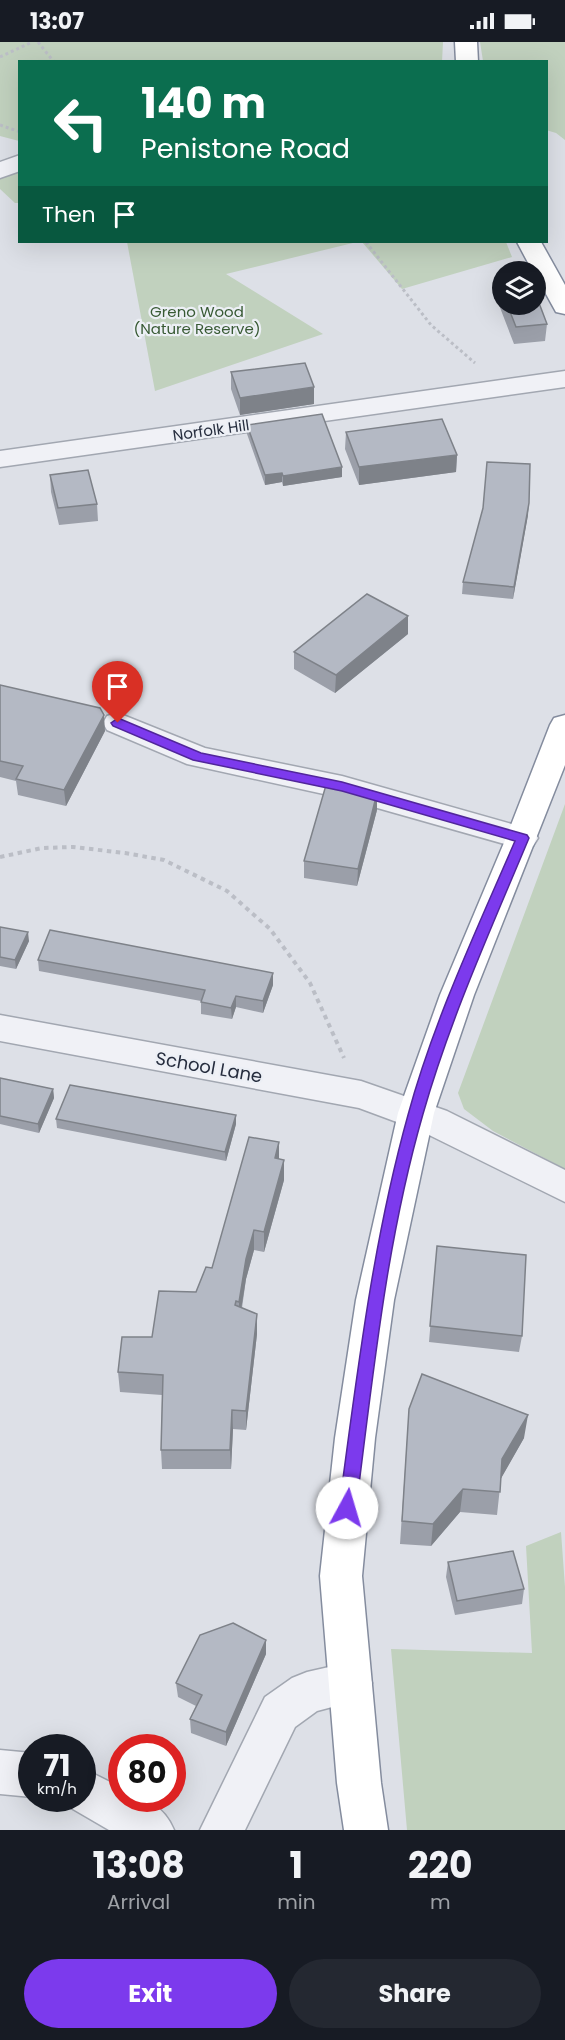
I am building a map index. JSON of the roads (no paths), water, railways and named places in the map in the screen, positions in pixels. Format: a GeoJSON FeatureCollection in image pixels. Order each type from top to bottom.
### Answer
{"type":"FeatureCollection","features":[{"type":"Feature","properties":{"kind":"highway"},"geometry":{"type":"LineString","coordinates":[[466,42],[467,60]]}},
{"type":"Feature","properties":{"kind":"highway"},"geometry":{"type":"LineString","coordinates":[[530,243],[565,308]]}},
{"type":"Feature","properties":{"kind":"highway"},"geometry":{"type":"LineString","coordinates":[[366,1830],[359,1783],[341,1576],[350,1485],[375,1300],[394,1204],[416,1113],[456,995],[522,838],[565,725]]}},
{"type":"Feature","properties":{"kind":"street"},"geometry":{"type":"LineString","coordinates":[[0,171],[18,163]]}},
{"type":"Feature","properties":{"kind":"street","name":"Norfolk Hill"},"geometry":{"type":"LineString","coordinates":[[0,459],[565,379]]}},
{"type":"Feature","properties":{"kind":"street"},"geometry":{"type":"LineString","coordinates":[[118,723],[198,757],[342,787],[522,838]]}},
{"type":"Feature","properties":{"kind":"street","name":"School Lane"},"geometry":{"type":"LineString","coordinates":[[0,1028],[361,1095],[416,1113],[510,1157],[565,1186]]}},
{"type":"Feature","properties":{"kind":"street"},"geometry":{"type":"LineString","coordinates":[[222,1830],[280,1712],[307,1693],[351,1683]]}},
{"type":"Feature","properties":{"kind":"street"},"geometry":{"type":"LineString","coordinates":[[0,1772],[18,1774]]}},
{"type":"Feature","properties":{"kind":"street"},"geometry":{"type":"LineString","coordinates":[[96,1798],[152,1830]]}},
{"type":"Feature","properties":{"kind":"park label","name":"Greno Wood (Nature Reserve)"},"geometry":{"type":"Point","coordinates":[197,320]}}]}
